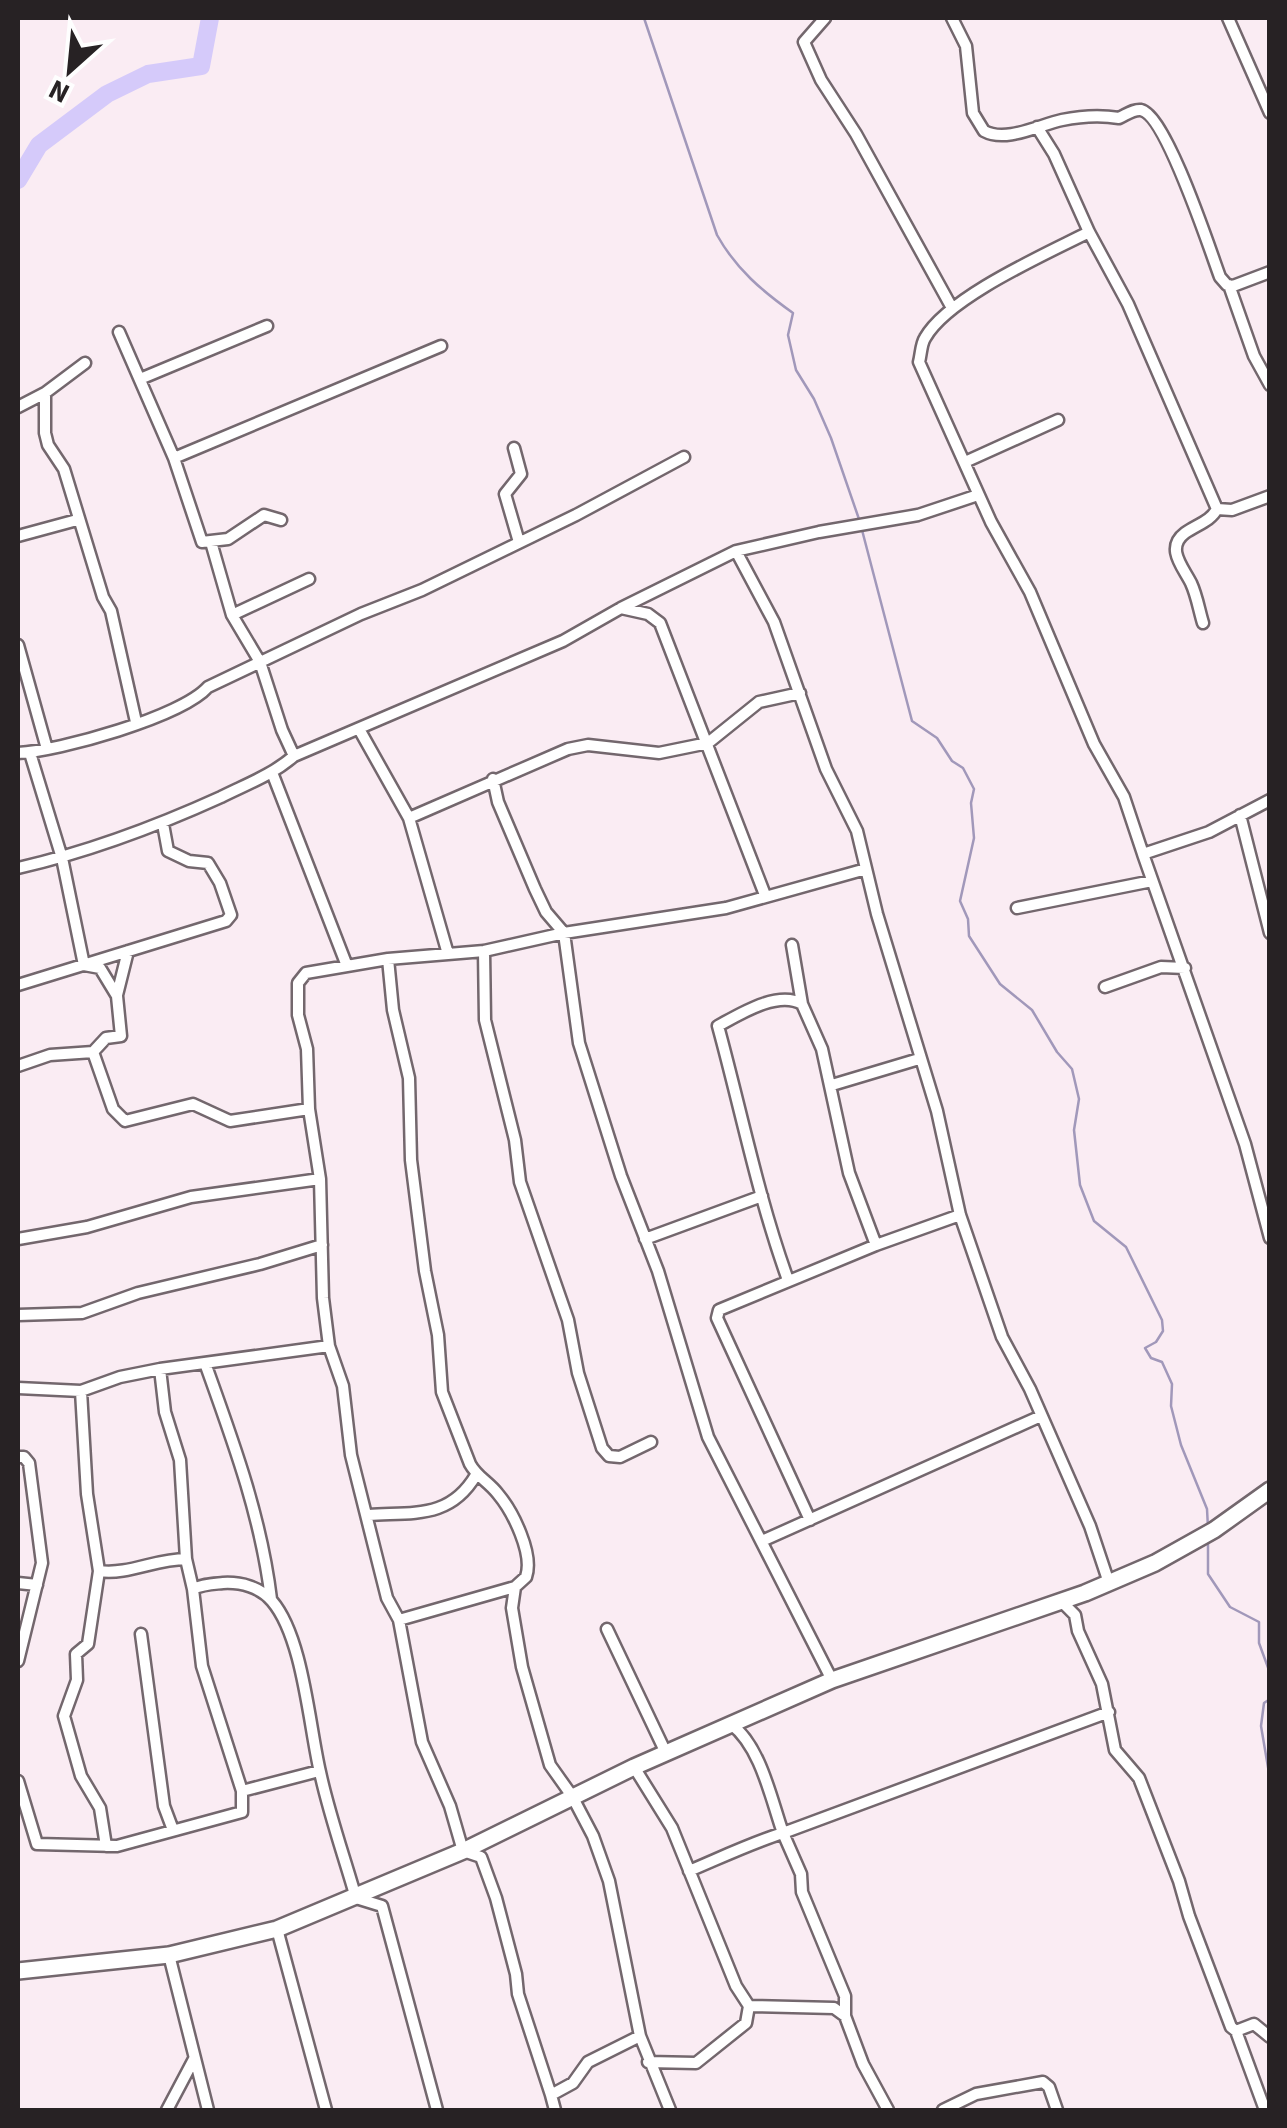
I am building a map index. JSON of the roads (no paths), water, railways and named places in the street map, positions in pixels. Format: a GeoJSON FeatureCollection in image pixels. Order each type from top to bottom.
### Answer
{"type":"FeatureCollection","features":[{"type":"Feature","properties":{"kind":"main road"},"geometry":{"type":"LineString","coordinates":[[18,1970],[169,1954],[277,1929],[463,1851],[572,1796],[832,1680],[1109,1583],[1182,1550],[1270,1490]]}},
{"type":"Feature","properties":{"kind":"street"},"geometry":{"type":"LineString","coordinates":[[824,18],[804,42],[952,308]]}},
{"type":"Feature","properties":{"kind":"street"},"geometry":{"type":"LineString","coordinates":[[952,18],[966,46],[976,123],[992,135],[1104,115],[1119,118],[1132,111],[1142,110],[1151,116],[1172,152],[1220,278],[1229,285],[1254,356],[1270,386]]}},
{"type":"Feature","properties":{"kind":"street"},"geometry":{"type":"LineString","coordinates":[[1228,18],[1270,113]]}},
{"type":"Feature","properties":{"kind":"street"},"geometry":{"type":"LineString","coordinates":[[1037,127],[1128,304],[1217,509]]}},
{"type":"Feature","properties":{"kind":"street"},"geometry":{"type":"LineString","coordinates":[[1089,232],[952,308],[924,339],[920,362],[978,495],[1030,592],[1094,744],[1124,797],[1245,1144],[1270,1238]]}},
{"type":"Feature","properties":{"kind":"street"},"geometry":{"type":"LineString","coordinates":[[1229,285],[1270,272]]}},
{"type":"Feature","properties":{"kind":"street"},"geometry":{"type":"LineString","coordinates":[[140,379],[267,326]]}},
{"type":"Feature","properties":{"kind":"street"},"geometry":{"type":"LineString","coordinates":[[118,332],[174,458],[202,542],[228,539],[264,515],[281,520]]}},
{"type":"Feature","properties":{"kind":"street"},"geometry":{"type":"LineString","coordinates":[[174,458],[442,346]]}},
{"type":"Feature","properties":{"kind":"street"},"geometry":{"type":"LineString","coordinates":[[18,406],[84,364]]}},
{"type":"Feature","properties":{"kind":"street"},"geometry":{"type":"LineString","coordinates":[[44,393],[48,445],[64,469],[102,597],[111,611],[136,722]]}},
{"type":"Feature","properties":{"kind":"street"},"geometry":{"type":"LineString","coordinates":[[966,462],[1058,420]]}},
{"type":"Feature","properties":{"kind":"street"},"geometry":{"type":"LineString","coordinates":[[514,448],[520,474],[505,494],[519,542]]}},
{"type":"Feature","properties":{"kind":"street"},"geometry":{"type":"LineString","coordinates":[[84,965],[62,858],[24,753],[82,742],[172,712],[208,687],[361,614],[422,590],[684,457]]}},
{"type":"Feature","properties":{"kind":"street"},"geometry":{"type":"LineString","coordinates":[[18,868],[62,858],[163,824],[273,774],[294,756],[562,641],[736,552],[807,534],[918,515],[978,495]]}},
{"type":"Feature","properties":{"kind":"street"},"geometry":{"type":"LineString","coordinates":[[1217,509],[1232,510],[1270,496]]}},
{"type":"Feature","properties":{"kind":"street"},"geometry":{"type":"LineString","coordinates":[[1203,623],[1192,585],[1178,562],[1176,545],[1180,536],[1214,515],[1217,509]]}},
{"type":"Feature","properties":{"kind":"street"},"geometry":{"type":"LineString","coordinates":[[18,536],[77,520]]}},
{"type":"Feature","properties":{"kind":"street"},"geometry":{"type":"LineString","coordinates":[[210,542],[232,615],[260,662],[294,756]]}},
{"type":"Feature","properties":{"kind":"street"},"geometry":{"type":"LineString","coordinates":[[736,552],[774,622],[826,769],[857,831],[919,1059],[937,1111],[960,1215],[1002,1337],[1090,1526],[1109,1583]]}},
{"type":"Feature","properties":{"kind":"street"},"geometry":{"type":"LineString","coordinates":[[232,615],[309,579]]}},
{"type":"Feature","properties":{"kind":"street"},"geometry":{"type":"LineString","coordinates":[[422,590],[431,600]]}},
{"type":"Feature","properties":{"kind":"street"},"geometry":{"type":"LineString","coordinates":[[621,608],[648,614],[660,623],[765,895]]}},
{"type":"Feature","properties":{"kind":"street"},"geometry":{"type":"LineString","coordinates":[[18,644],[47,749]]}},
{"type":"Feature","properties":{"kind":"street"},"geometry":{"type":"LineString","coordinates":[[408,818],[493,779],[578,747],[659,752],[708,743],[760,702],[800,693]]}},
{"type":"Feature","properties":{"kind":"street"},"geometry":{"type":"LineString","coordinates":[[360,729],[408,818],[448,954]]}},
{"type":"Feature","properties":{"kind":"street"},"geometry":{"type":"LineString","coordinates":[[273,774],[347,966]]}},
{"type":"Feature","properties":{"kind":"street"},"geometry":{"type":"LineString","coordinates":[[493,779],[498,802],[534,889],[546,912],[564,933],[579,1043],[621,1176],[676,1328],[708,1437],[832,1680]]}},
{"type":"Feature","properties":{"kind":"street"},"geometry":{"type":"LineString","coordinates":[[1143,854],[1209,832],[1270,800]]}},
{"type":"Feature","properties":{"kind":"street"},"geometry":{"type":"LineString","coordinates":[[1240,815],[1270,933]]}},
{"type":"Feature","properties":{"kind":"street"},"geometry":{"type":"LineString","coordinates":[[18,985],[226,922],[231,914],[208,863],[189,861],[168,851],[163,824]]}},
{"type":"Feature","properties":{"kind":"street"},"geometry":{"type":"LineString","coordinates":[[555,2110],[518,1994],[496,1898],[481,1857],[463,1851],[450,1806],[422,1742],[398,1620],[387,1598],[351,1455],[343,1386],[328,1346],[320,1179],[309,1109],[307,1049],[298,1015],[298,983],[306,974],[347,966],[484,951],[564,933],[726,908],[866,868]]}},
{"type":"Feature","properties":{"kind":"street"},"geometry":{"type":"LineString","coordinates":[[1017,908],[1152,881]]}},
{"type":"Feature","properties":{"kind":"street"},"geometry":{"type":"LineString","coordinates":[[792,945],[802,1004],[822,1049],[832,1085],[849,1172],[876,1245]]}},
{"type":"Feature","properties":{"kind":"street"},"geometry":{"type":"LineString","coordinates":[[18,1066],[50,1055],[93,1052],[106,1038],[121,1036],[117,996],[128,951]]}},
{"type":"Feature","properties":{"kind":"street"},"geometry":{"type":"LineString","coordinates":[[484,951],[485,1020],[515,1140],[520,1182],[568,1320],[578,1373],[602,1448],[608,1456],[620,1457],[651,1442]]}},
{"type":"Feature","properties":{"kind":"street"},"geometry":{"type":"LineString","coordinates":[[388,959],[409,1078],[411,1160],[438,1336],[442,1392],[476,1475],[496,1491],[517,1528],[529,1572],[514,1586],[398,1620]]}},
{"type":"Feature","properties":{"kind":"street"},"geometry":{"type":"LineString","coordinates":[[84,965],[100,968],[117,996]]}},
{"type":"Feature","properties":{"kind":"street"},"geometry":{"type":"LineString","coordinates":[[1104,986],[1161,967],[1185,968]]}},
{"type":"Feature","properties":{"kind":"street"},"geometry":{"type":"LineString","coordinates":[[788,1280],[766,1219],[718,1026],[751,1009],[784,999],[802,1004]]}},
{"type":"Feature","properties":{"kind":"street"},"geometry":{"type":"LineString","coordinates":[[93,1052],[113,1109],[125,1120],[193,1104],[230,1121],[309,1109]]}},
{"type":"Feature","properties":{"kind":"street"},"geometry":{"type":"LineString","coordinates":[[832,1085],[919,1059]]}},
{"type":"Feature","properties":{"kind":"street"},"geometry":{"type":"LineString","coordinates":[[18,1239],[87,1228],[191,1197],[320,1179]]}},
{"type":"Feature","properties":{"kind":"street"},"geometry":{"type":"LineString","coordinates":[[645,1238],[762,1196]]}},
{"type":"Feature","properties":{"kind":"street"},"geometry":{"type":"LineString","coordinates":[[810,1520],[716,1318],[726,1306],[960,1215]]}},
{"type":"Feature","properties":{"kind":"street"},"geometry":{"type":"LineString","coordinates":[[18,1315],[82,1313],[138,1293],[322,1245]]}},
{"type":"Feature","properties":{"kind":"street"},"geometry":{"type":"LineString","coordinates":[[18,1388],[81,1390],[160,1369],[328,1346]]}},
{"type":"Feature","properties":{"kind":"street"},"geometry":{"type":"LineString","coordinates":[[205,1363],[250,1489],[265,1551],[270,1599]]}},
{"type":"Feature","properties":{"kind":"street"},"geometry":{"type":"LineString","coordinates":[[18,1781],[37,1844],[106,1846],[139,1842],[242,1812],[242,1791],[206,1684],[186,1560],[180,1460],[165,1412],[160,1369]]}},
{"type":"Feature","properties":{"kind":"street"},"geometry":{"type":"LineString","coordinates":[[81,1390],[86,1494],[98,1571],[88,1644],[76,1654],[77,1680],[64,1716],[81,1776],[100,1808],[106,1846]]}},
{"type":"Feature","properties":{"kind":"street"},"geometry":{"type":"LineString","coordinates":[[762,1542],[1041,1416]]}},
{"type":"Feature","properties":{"kind":"street"},"geometry":{"type":"LineString","coordinates":[[18,1457],[24,1457],[30,1472],[42,1563],[18,1661]]}},
{"type":"Feature","properties":{"kind":"street"},"geometry":{"type":"LineString","coordinates":[[369,1515],[438,1510],[459,1500],[476,1475]]}},
{"type":"Feature","properties":{"kind":"street"},"geometry":{"type":"LineString","coordinates":[[98,1571],[115,1573],[164,1559],[186,1560]]}},
{"type":"Feature","properties":{"kind":"street"},"geometry":{"type":"LineString","coordinates":[[18,1583],[37,1584]]}},
{"type":"Feature","properties":{"kind":"street"},"geometry":{"type":"LineString","coordinates":[[193,1589],[204,1584],[232,1583],[256,1588],[282,1615],[296,1658],[319,1771],[356,1898],[382,1906],[437,2110]]}},
{"type":"Feature","properties":{"kind":"street"},"geometry":{"type":"LineString","coordinates":[[514,1586],[512,1608],[522,1667],[550,1765],[593,1836],[616,1904],[640,2036],[670,2110]]}},
{"type":"Feature","properties":{"kind":"street"},"geometry":{"type":"LineString","coordinates":[[1085,1593],[1075,1615],[1078,1631],[1102,1684],[1115,1750],[1139,1778],[1264,2110]]}},
{"type":"Feature","properties":{"kind":"street"},"geometry":{"type":"LineString","coordinates":[[1060,1601],[1075,1615]]}},
{"type":"Feature","properties":{"kind":"street"},"geometry":{"type":"LineString","coordinates":[[607,1629],[666,1753]]}},
{"type":"Feature","properties":{"kind":"street"},"geometry":{"type":"LineString","coordinates":[[141,1634],[164,1806],[174,1830]]}},
{"type":"Feature","properties":{"kind":"street"},"geometry":{"type":"LineString","coordinates":[[689,1871],[732,1856],[752,1843],[1109,1712]]}},
{"type":"Feature","properties":{"kind":"street"},"geometry":{"type":"LineString","coordinates":[[731,1724],[742,1733],[761,1772],[801,1874],[802,1892],[845,1996],[845,2016],[863,2064],[888,2110]]}},
{"type":"Feature","properties":{"kind":"street"},"geometry":{"type":"LineString","coordinates":[[634,1768],[672,1828],[736,1986],[749,2006],[746,2024],[696,2063],[648,2062]]}},
{"type":"Feature","properties":{"kind":"street"},"geometry":{"type":"LineString","coordinates":[[242,1791],[319,1771]]}},
{"type":"Feature","properties":{"kind":"street"},"geometry":{"type":"LineString","coordinates":[[277,1929],[326,2110]]}},
{"type":"Feature","properties":{"kind":"street"},"geometry":{"type":"LineString","coordinates":[[169,1954],[208,2110]]}},
{"type":"Feature","properties":{"kind":"street"},"geometry":{"type":"LineString","coordinates":[[749,2006],[834,2008],[845,2016]]}},
{"type":"Feature","properties":{"kind":"street"},"geometry":{"type":"LineString","coordinates":[[1236,2031],[1254,2024],[1270,2037]]}},
{"type":"Feature","properties":{"kind":"street"},"geometry":{"type":"LineString","coordinates":[[551,2095],[573,2083],[588,2062],[640,2036]]}},
{"type":"Feature","properties":{"kind":"street"},"geometry":{"type":"LineString","coordinates":[[167,2110],[194,2058]]}},
{"type":"Feature","properties":{"kind":"street"},"geometry":{"type":"LineString","coordinates":[[943,2110],[976,2094],[1043,2082],[1057,2110]]}},
{"type":"Feature","properties":{"kind":"waterway"},"geometry":{"type":"LineString","coordinates":[[18,180],[39,145],[107,94],[148,74],[201,66],[210,18]]}},
{"type":"Feature","properties":{"kind":"waterway"},"geometry":{"type":"LineString","coordinates":[[644,18],[717,235],[750,278],[793,313],[788,335],[796,370],[831,438],[860,522]]}},
{"type":"Feature","properties":{"kind":"waterway"},"geometry":{"type":"LineString","coordinates":[[862,530],[912,721],[937,738],[952,761],[963,768],[974,789],[974,838],[960,901],[968,919],[969,936],[1000,984],[1032,1010],[1072,1069],[1079,1099],[1074,1130],[1080,1185],[1094,1221],[1126,1247],[1162,1320],[1163,1331],[1156,1342],[1145,1348],[1151,1358],[1162,1362],[1172,1384],[1171,1406],[1181,1445],[1207,1509],[1208,1528]]}},
{"type":"Feature","properties":{"kind":"waterway"},"geometry":{"type":"LineString","coordinates":[[1208,1541],[1208,1574],[1230,1607],[1259,1622],[1259,1643],[1270,1673]]}},
{"type":"Feature","properties":{"kind":"waterway"},"geometry":{"type":"LineString","coordinates":[[1270,1699],[1264,1703],[1261,1726],[1270,1779]]}}]}
